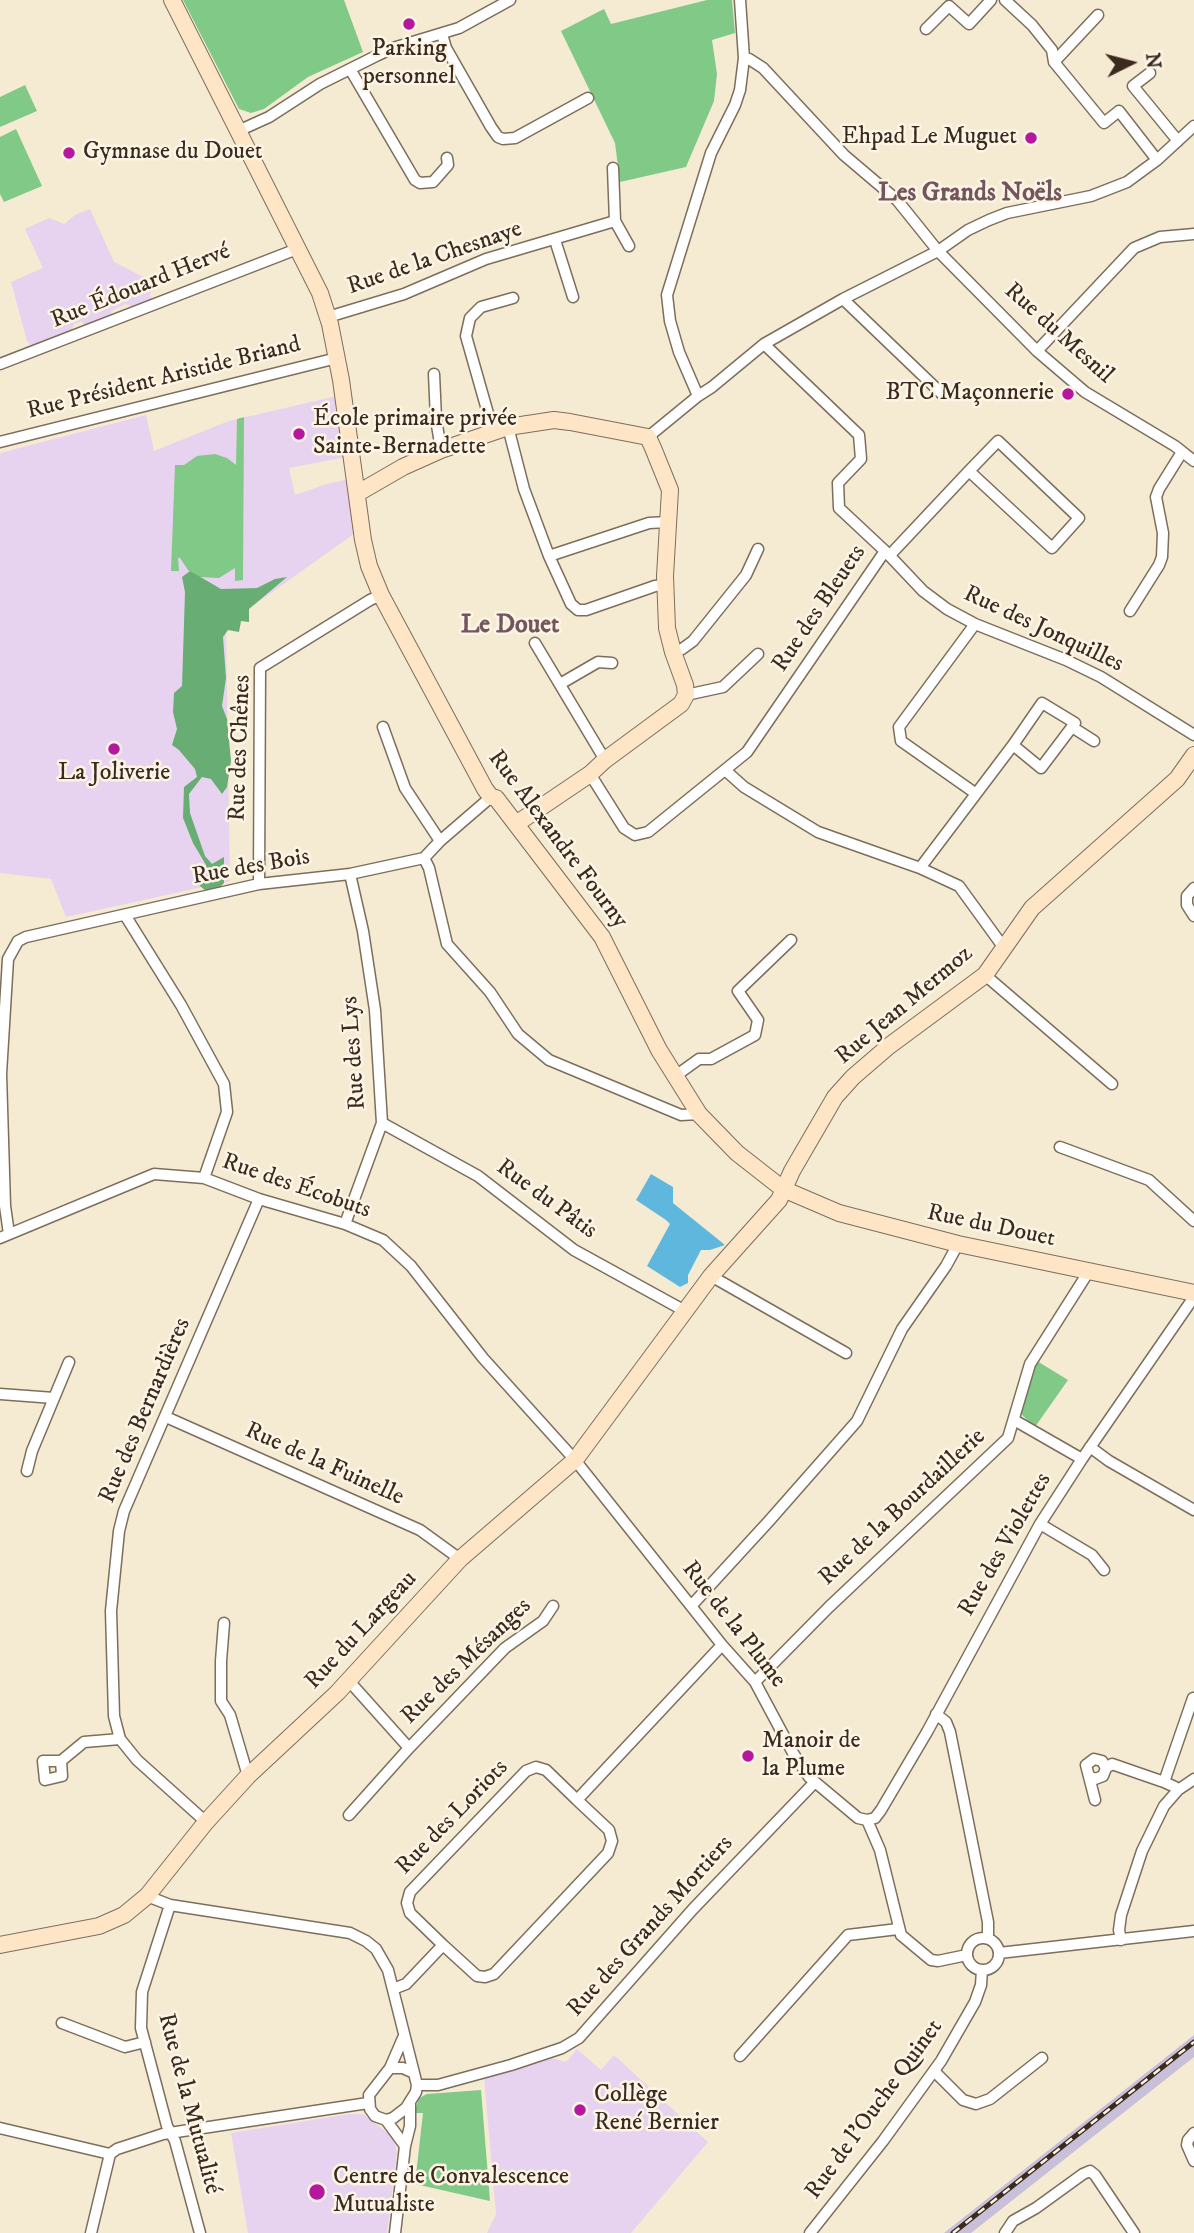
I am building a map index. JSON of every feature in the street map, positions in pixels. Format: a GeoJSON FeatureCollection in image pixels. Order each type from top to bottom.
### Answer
{"type":"FeatureCollection","features":[{"type":"Feature","properties":{"kind":"street","name":"Rue Alexandre Fourny"},"geometry":{"type":"LineString","coordinates":[[172,0],[320,293],[337,358],[363,540],[369,566],[381,595],[442,712],[491,797],[496,798],[602,937],[674,1077],[699,1114],[737,1153],[783,1189]]}},
{"type":"Feature","properties":{"kind":"street"},"geometry":{"type":"LineString","coordinates":[[238,131],[269,117],[320,84],[393,48],[442,34],[510,0]]}},
{"type":"Feature","properties":{"kind":"street"},"geometry":{"type":"LineString","coordinates":[[698,396],[679,352],[670,321],[667,295],[711,153],[735,105],[744,73],[740,0]]}},
{"type":"Feature","properties":{"kind":"street"},"geometry":{"type":"LineString","coordinates":[[926,29],[949,6],[969,24],[991,0]]}},
{"type":"Feature","properties":{"kind":"street"},"geometry":{"type":"LineString","coordinates":[[1005,0],[1032,25],[1052,50],[1054,62],[1104,123],[1119,111],[1157,160]]}},
{"type":"Feature","properties":{"kind":"street"},"geometry":{"type":"LineString","coordinates":[[1054,62],[1098,15]]}},
{"type":"Feature","properties":{"kind":"street"},"geometry":{"type":"LineString","coordinates":[[442,34],[446,48],[498,137],[515,138],[588,98]]}},
{"type":"Feature","properties":{"kind":"street","name":"Rue du Mesnil"},"geometry":{"type":"LineString","coordinates":[[744,58],[763,68],[844,155],[897,200],[937,251],[1037,351],[1085,392],[1194,461]]}},
{"type":"Feature","properties":{"kind":"street"},"geometry":{"type":"LineString","coordinates":[[350,69],[415,180],[420,183],[433,182],[448,165],[447,158]]}},
{"type":"Feature","properties":{"kind":"street"},"geometry":{"type":"LineString","coordinates":[[1150,73],[1133,86],[1178,141]]}},
{"type":"Feature","properties":{"kind":"street"},"geometry":{"type":"LineString","coordinates":[[648,437],[764,344],[843,299],[998,216],[1104,192],[1127,181],[1157,160],[1194,126]]}},
{"type":"Feature","properties":{"kind":"street"},"geometry":{"type":"LineString","coordinates":[[613,168],[615,221],[629,246]]}},
{"type":"Feature","properties":{"kind":"street","name":"Rue de la Chesnaye"},"geometry":{"type":"LineString","coordinates":[[328,317],[404,294],[485,259],[615,221]]}},
{"type":"Feature","properties":{"kind":"street"},"geometry":{"type":"LineString","coordinates":[[1037,351],[1134,248],[1160,237],[1194,234]]}},
{"type":"Feature","properties":{"kind":"street","name":"Rue de la Chesnaye"},"geometry":{"type":"LineString","coordinates":[[555,240],[573,297]]}},
{"type":"Feature","properties":{"kind":"street","name":"Rue Édouard Hervé"},"geometry":{"type":"LineString","coordinates":[[0,363],[297,248]]}},
{"type":"Feature","properties":{"kind":"street"},"geometry":{"type":"LineString","coordinates":[[513,298],[481,307],[470,318],[466,336],[549,556],[571,604],[578,610],[586,610],[665,585]]}},
{"type":"Feature","properties":{"kind":"street"},"geometry":{"type":"LineString","coordinates":[[843,299],[942,394]]}},
{"type":"Feature","properties":{"kind":"street","name":"Rue des Bleuets"},"geometry":{"type":"LineString","coordinates":[[590,774],[624,828],[635,835],[648,832],[751,747],[888,553],[839,508],[838,483],[861,458],[859,435],[764,344]]}},
{"type":"Feature","properties":{"kind":"street","name":"Rue Président Aristide Briand"},"geometry":{"type":"LineString","coordinates":[[0,442],[337,358]]}},
{"type":"Feature","properties":{"kind":"street"},"geometry":{"type":"LineString","coordinates":[[434,374],[436,419],[441,450]]}},
{"type":"Feature","properties":{"kind":"street"},"geometry":{"type":"LineString","coordinates":[[357,487],[373,484],[441,450],[501,429],[570,420],[648,437]]}},
{"type":"Feature","properties":{"kind":"street"},"geometry":{"type":"LineString","coordinates":[[516,824],[590,774],[681,704],[686,695],[667,628],[665,585],[670,490],[648,437]]}},
{"type":"Feature","properties":{"kind":"street"},"geometry":{"type":"LineString","coordinates":[[888,553],[998,441],[1079,518],[1052,548],[969,471]]}},
{"type":"Feature","properties":{"kind":"street"},"geometry":{"type":"LineString","coordinates":[[1130,611],[1162,557],[1163,533],[1156,497],[1182,452]]}},
{"type":"Feature","properties":{"kind":"street"},"geometry":{"type":"LineString","coordinates":[[549,556],[649,523],[668,522]]}},
{"type":"Feature","properties":{"kind":"street"},"geometry":{"type":"LineString","coordinates":[[673,652],[693,641],[746,575],[758,549]]}},
{"type":"Feature","properties":{"kind":"street","name":"Rue des Jonquilles"},"geometry":{"type":"LineString","coordinates":[[888,553],[923,591],[947,609],[975,624],[1101,677],[1194,735]]}},
{"type":"Feature","properties":{"kind":"street","name":"Rue des Chênes"},"geometry":{"type":"LineString","coordinates":[[259,884],[260,668],[381,595]]}},
{"type":"Feature","properties":{"kind":"street"},"geometry":{"type":"LineString","coordinates":[[975,624],[899,727],[901,741],[975,793]]}},
{"type":"Feature","properties":{"kind":"street"},"geometry":{"type":"LineString","coordinates":[[535,643],[605,760]]}},
{"type":"Feature","properties":{"kind":"street"},"geometry":{"type":"LineString","coordinates":[[686,695],[723,687],[758,654]]}},
{"type":"Feature","properties":{"kind":"street"},"geometry":{"type":"LineString","coordinates":[[561,684],[598,662],[612,663]]}},
{"type":"Feature","properties":{"kind":"street"},"geometry":{"type":"LineString","coordinates":[[920,868],[1042,703],[1075,723],[1041,768],[1013,745]]}},
{"type":"Feature","properties":{"kind":"street"},"geometry":{"type":"LineString","coordinates":[[383,727],[405,788],[440,841]]}},
{"type":"Feature","properties":{"kind":"street"},"geometry":{"type":"LineString","coordinates":[[1072,727],[1094,741]]}},
{"type":"Feature","properties":{"kind":"street","name":"Rue Jean Mermoz"},"geometry":{"type":"LineString","coordinates":[[783,1189],[835,1097],[853,1077],[889,1046],[985,975],[1032,908],[1177,779],[1194,755]]}},
{"type":"Feature","properties":{"kind":"street"},"geometry":{"type":"LineString","coordinates":[[725,770],[744,787],[818,832],[920,868],[960,886],[1004,948]]}},
{"type":"Feature","properties":{"kind":"street"},"geometry":{"type":"LineString","coordinates":[[491,797],[424,858],[429,868],[447,944],[490,992],[518,1034],[549,1060],[681,1115],[699,1114]]}},
{"type":"Feature","properties":{"kind":"street","name":"Rue des Bois"},"geometry":{"type":"LineString","coordinates":[[4,1236],[1,1074],[10,944],[26,937],[259,884],[350,874],[424,858]]}},
{"type":"Feature","properties":{"kind":"street","name":"Rue des Lys"},"geometry":{"type":"LineString","coordinates":[[345,1224],[382,1123],[375,1010],[363,931],[350,874]]}},
{"type":"Feature","properties":{"kind":"street"},"geometry":{"type":"LineString","coordinates":[[1194,888],[1187,896],[1187,905],[1194,916]]}},
{"type":"Feature","properties":{"kind":"street"},"geometry":{"type":"LineString","coordinates":[[125,915],[181,1005],[224,1084],[227,1112],[204,1178]]}},
{"type":"Feature","properties":{"kind":"street"},"geometry":{"type":"LineString","coordinates":[[674,1077],[699,1059],[710,1059],[739,1046],[755,1035],[758,1020],[738,991],[791,940]]}},
{"type":"Feature","properties":{"kind":"street"},"geometry":{"type":"LineString","coordinates":[[985,975],[1112,1084]]}},
{"type":"Feature","properties":{"kind":"street","name":"Rue du Pâtis"},"geometry":{"type":"LineString","coordinates":[[382,1123],[478,1176],[574,1250],[685,1311]]}},
{"type":"Feature","properties":{"kind":"street"},"geometry":{"type":"LineString","coordinates":[[1060,1147],[1149,1180],[1194,1220]]}},
{"type":"Feature","properties":{"kind":"street","name":"Rue des Écobuts"},"geometry":{"type":"LineString","coordinates":[[4,1236],[154,1174],[204,1178],[259,1199],[345,1224],[383,1240],[411,1266],[483,1359],[575,1460]]}},
{"type":"Feature","properties":{"kind":"street","name":"Rue du Douet"},"geometry":{"type":"LineString","coordinates":[[783,1189],[860,1220],[1194,1295]]}},
{"type":"Feature","properties":{"kind":"street","name":"Rue du Largeau"},"geometry":{"type":"LineString","coordinates":[[0,1945],[99,1926],[124,1915],[147,1896],[206,1822],[248,1776],[349,1681],[460,1559],[575,1460],[711,1276],[779,1200],[783,1189]]}},
{"type":"Feature","properties":{"kind":"street","name":"Rue des Bernardières"},"geometry":{"type":"LineString","coordinates":[[120,1739],[114,1716],[111,1611],[119,1531],[124,1511],[259,1199]]}},
{"type":"Feature","properties":{"kind":"street"},"geometry":{"type":"LineString","coordinates":[[692,1605],[857,1421],[902,1329],[958,1244]]}},
{"type":"Feature","properties":{"kind":"street","name":"Rue de la Bourdaillerie"},"geometry":{"type":"LineString","coordinates":[[755,1682],[829,1607],[1008,1438],[1030,1364],[1088,1271]]}},
{"type":"Feature","properties":{"kind":"street"},"geometry":{"type":"LineString","coordinates":[[711,1276],[846,1353]]}},
{"type":"Feature","properties":{"kind":"street","name":"Rue des Violettes"},"geometry":{"type":"LineString","coordinates":[[867,1820],[875,1818],[881,1810],[1040,1524],[1194,1295]]}},
{"type":"Feature","properties":{"kind":"street"},"geometry":{"type":"LineString","coordinates":[[27,1471],[32,1451],[69,1362]]}},
{"type":"Feature","properties":{"kind":"street"},"geometry":{"type":"LineString","coordinates":[[0,1394],[54,1398]]}},
{"type":"Feature","properties":{"kind":"street","name":"Rue de la Fuinelle"},"geometry":{"type":"LineString","coordinates":[[166,1418],[420,1530],[460,1559]]}},
{"type":"Feature","properties":{"kind":"street"},"geometry":{"type":"LineString","coordinates":[[1014,1420],[1082,1459]]}},
{"type":"Feature","properties":{"kind":"street"},"geometry":{"type":"LineString","coordinates":[[1090,1447],[1109,1461],[1194,1510]]}},
{"type":"Feature","properties":{"kind":"street","name":"Rue de la Plume"},"geometry":{"type":"LineString","coordinates":[[575,1460],[722,1645],[755,1682],[793,1753],[814,1783],[858,1818],[867,1820]]}},
{"type":"Feature","properties":{"kind":"street"},"geometry":{"type":"LineString","coordinates":[[1040,1524],[1093,1555],[1104,1570]]}},
{"type":"Feature","properties":{"kind":"street","name":"Rue des Mésanges"},"geometry":{"type":"LineString","coordinates":[[349,1815],[505,1648],[543,1621],[553,1606]]}},
{"type":"Feature","properties":{"kind":"street"},"geometry":{"type":"LineString","coordinates":[[224,1623],[221,1701],[230,1715],[248,1776]]}},
{"type":"Feature","properties":{"kind":"street"},"geometry":{"type":"LineString","coordinates":[[578,1800],[722,1645]]}},
{"type":"Feature","properties":{"kind":"street","name":"Rue des Mésanges"},"geometry":{"type":"LineString","coordinates":[[349,1681],[409,1748]]}},
{"type":"Feature","properties":{"kind":"street"},"geometry":{"type":"LineString","coordinates":[[1164,1782],[1193,1698]]}},
{"type":"Feature","properties":{"kind":"street"},"geometry":{"type":"LineString","coordinates":[[936,1714],[950,1731],[988,1922],[988,1938]]}},
{"type":"Feature","properties":{"kind":"street"},"geometry":{"type":"LineString","coordinates":[[61,1761],[84,1742],[120,1739],[137,1760],[206,1822]]}},
{"type":"Feature","properties":{"kind":"street"},"geometry":{"type":"LineString","coordinates":[[1095,1800],[1091,1777],[1086,1769],[1091,1760],[1102,1761],[1106,1768]]}},
{"type":"Feature","properties":{"kind":"street"},"geometry":{"type":"LineString","coordinates":[[1091,1777],[1099,1778],[1112,1764],[1164,1782],[1178,1790]]}},
{"type":"Feature","properties":{"kind":"street","name":"Rue des Loriots"},"geometry":{"type":"LineString","coordinates":[[536,1767],[546,1770],[609,1830],[612,1841],[608,1853],[494,1975],[477,1976],[443,1945],[410,1913],[407,1903],[410,1892],[526,1771],[536,1767]]}},
{"type":"Feature","properties":{"kind":"street"},"geometry":{"type":"LineString","coordinates":[[1121,1940],[1121,1915],[1142,1852],[1164,1805],[1178,1790],[1194,1779]]}},
{"type":"Feature","properties":{"kind":"street","name":"Rue des Grands Mortiers"},"geometry":{"type":"LineString","coordinates":[[415,2079],[438,2085],[511,2065],[562,2048],[579,2038],[693,1909],[814,1783]]}},
{"type":"Feature","properties":{"kind":"street"},"geometry":{"type":"LineString","coordinates":[[867,1820],[880,1850],[898,1929],[904,1938],[931,1960],[967,1955]]}},
{"type":"Feature","properties":{"kind":"street"},"geometry":{"type":"LineString","coordinates":[[147,1896],[170,1905],[354,1934],[376,1949],[388,1970],[415,2079],[395,2233]]}},
{"type":"Feature","properties":{"kind":"street","name":"Rue de la Mutualité"},"geometry":{"type":"LineString","coordinates":[[170,1905],[142,1992],[141,2028],[200,2233]]}},
{"type":"Feature","properties":{"kind":"street"},"geometry":{"type":"LineString","coordinates":[[1103,1943],[1103,1938],[1121,1915]]}},
{"type":"Feature","properties":{"kind":"street"},"geometry":{"type":"LineString","coordinates":[[740,2056],[849,1935],[898,1929]]}},
{"type":"Feature","properties":{"kind":"street"},"geometry":{"type":"LineString","coordinates":[[999,1953],[1194,1931]]}},
{"type":"Feature","properties":{"kind":"street"},"geometry":{"type":"LineString","coordinates":[[983,1937],[988,1938],[999,1953],[996,1963],[982,1970],[974,1967],[967,1955],[973,1941],[983,1937]]}},
{"type":"Feature","properties":{"kind":"street"},"geometry":{"type":"LineString","coordinates":[[393,1989],[406,1984],[443,1945]]}},
{"type":"Feature","properties":{"kind":"street","name":"Rue de l'Ouche Quinet"},"geometry":{"type":"LineString","coordinates":[[810,2233],[934,2071],[975,2002],[981,1985],[982,1970]]}},
{"type":"Feature","properties":{"kind":"street"},"geometry":{"type":"LineString","coordinates":[[61,2023],[125,2047],[145,2042]]}},
{"type":"Feature","properties":{"kind":"street"},"geometry":{"type":"LineString","coordinates":[[404,2035],[390,2068],[369,2095],[368,2103],[375,2116],[386,2120],[405,2146]]}},
{"type":"Feature","properties":{"kind":"street"},"geometry":{"type":"LineString","coordinates":[[934,2071],[963,2100],[976,2104],[990,2099],[1042,2058]]}},
{"type":"Feature","properties":{"kind":"street"},"geometry":{"type":"LineString","coordinates":[[390,2068],[403,2068],[415,2079]]}},
{"type":"Feature","properties":{"kind":"street"},"geometry":{"type":"LineString","coordinates":[[91,2233],[110,2154],[117,2149],[170,2133],[368,2103]]}},
{"type":"Feature","properties":{"kind":"street"},"geometry":{"type":"LineString","coordinates":[[386,2120],[399,2115],[410,2104]]}},
{"type":"Feature","properties":{"kind":"street"},"geometry":{"type":"LineString","coordinates":[[0,2128],[110,2154]]}},
{"type":"Feature","properties":{"kind":"street"},"geometry":{"type":"LineString","coordinates":[[1191,2137],[1187,2149],[1194,2161]]}},
{"type":"Feature","properties":{"kind":"street"},"geometry":{"type":"LineString","coordinates":[[1005,2233],[1013,2221],[1090,2171],[1096,2175],[1134,2233]]}},
{"type":"Feature","properties":{"kind":"shaded area"},"geometry":{"type":"Polygon","coordinates":[[[90,209],[114,262],[155,283],[150,295],[152,299],[133,307],[126,304],[111,311],[112,315],[84,326],[82,321],[74,324],[71,332],[32,347],[27,341],[11,282],[43,268],[25,229],[49,218],[64,224],[75,215],[90,209]]]}},
{"type":"Feature","properties":{"kind":"shaded area","name":"La Joliverie"},"geometry":{"type":"Polygon","coordinates":[[[337,396],[346,457],[289,468],[295,495],[350,479],[358,531],[226,625],[230,881],[66,917],[51,879],[0,873],[0,453],[146,415],[154,451],[229,421],[337,396]]]}},
{"type":"Feature","properties":{"kind":"shaded area"},"geometry":{"type":"Polygon","coordinates":[[[1194,2035],[1194,2057],[971,2233],[944,2233],[1194,2035]]]}},
{"type":"Feature","properties":{"kind":"shaded area","name":"Collège René Bernier"},"geometry":{"type":"Polygon","coordinates":[[[577,2049],[601,2070],[614,2055],[708,2142],[631,2233],[487,2233],[496,2214],[484,2077],[548,2057],[566,2062],[577,2049]]]}},
{"type":"Feature","properties":{"kind":"shaded area","name":"Centre de Convalescence Mutualiste"},"geometry":{"type":"Polygon","coordinates":[[[363,2114],[393,2137],[397,2152],[387,2233],[248,2233],[231,2133],[363,2114]]]}},
{"type":"Feature","properties":{"kind":"green space"},"geometry":{"type":"Polygon","coordinates":[[[183,0],[344,0],[363,52],[308,77],[264,109],[251,113],[239,109],[183,0]]]}},
{"type":"Feature","properties":{"kind":"green space"},"geometry":{"type":"Polygon","coordinates":[[[707,0],[732,0],[735,33],[712,40],[717,74],[714,101],[686,167],[620,182],[615,143],[561,31],[604,9],[611,24],[707,0]]]}},
{"type":"Feature","properties":{"kind":"green space"},"geometry":{"type":"Polygon","coordinates":[[[25,85],[37,111],[0,127],[0,97],[25,85]]]}},
{"type":"Feature","properties":{"kind":"green space"},"geometry":{"type":"Polygon","coordinates":[[[16,129],[42,186],[4,202],[0,194],[0,137],[16,129]]]}},
{"type":"Feature","properties":{"kind":"green space"},"geometry":{"type":"Polygon","coordinates":[[[244,417],[243,580],[235,581],[235,568],[219,578],[199,577],[188,570],[180,558],[179,571],[171,571],[175,465],[184,465],[197,456],[215,454],[236,465],[237,419],[244,417]]]}},
{"type":"Feature","properties":{"kind":"green space"},"geometry":{"type":"Polygon","coordinates":[[[190,571],[221,589],[257,588],[275,579],[287,577],[249,609],[249,622],[241,621],[239,632],[228,630],[223,637],[226,678],[222,706],[227,719],[231,761],[227,787],[222,794],[211,779],[202,777],[189,794],[190,813],[205,856],[212,864],[224,857],[224,883],[217,890],[206,891],[200,886],[198,877],[207,875],[206,865],[183,818],[184,787],[197,777],[195,769],[172,745],[177,729],[173,712],[174,693],[182,686],[185,592],[182,577],[190,571]]]}},
{"type":"Feature","properties":{"kind":"green space"},"geometry":{"type":"Polygon","coordinates":[[[1037,1361],[1068,1380],[1035,1427],[1021,1414],[1026,1388],[1037,1361]]]}},
{"type":"Feature","properties":{"kind":"green space"},"geometry":{"type":"Polygon","coordinates":[[[481,2090],[490,2201],[415,2184],[423,2113],[414,2113],[419,2098],[427,2094],[481,2090]]]}},
{"type":"Feature","properties":{"kind":"water"},"geometry":{"type":"Polygon","coordinates":[[[651,1174],[673,1187],[673,1203],[725,1245],[701,1250],[688,1275],[688,1283],[680,1287],[647,1266],[670,1224],[636,1200],[651,1174]]]}},
{"type":"Feature","properties":{"kind":"railway"},"geometry":{"type":"LineString","coordinates":[[953,2233],[1194,2042]]}},
{"type":"Feature","properties":{"kind":"place","name":"Parking personnel"},"geometry":{"type":"Point","coordinates":[409,24]}},
{"type":"Feature","properties":{"kind":"place","name":"Ehpad Le Muguet"},"geometry":{"type":"Point","coordinates":[1031,138]}},
{"type":"Feature","properties":{"kind":"place","name":"Gymnase du Douet"},"geometry":{"type":"Point","coordinates":[69,153]}},
{"type":"Feature","properties":{"kind":"place","name":"BTC Maçonnerie"},"geometry":{"type":"Point","coordinates":[1068,394]}},
{"type":"Feature","properties":{"kind":"place","name":"École primaire privée Sainte-Bernadette"},"geometry":{"type":"Point","coordinates":[299,434]}},
{"type":"Feature","properties":{"kind":"place","name":"La Joliverie"},"geometry":{"type":"Point","coordinates":[114,749]}},
{"type":"Feature","properties":{"kind":"place","name":"Manoir de la Plume"},"geometry":{"type":"Point","coordinates":[748,1756]}},
{"type":"Feature","properties":{"kind":"place","name":"Collège René Bernier"},"geometry":{"type":"Point","coordinates":[580,2110]}},
{"type":"Feature","properties":{"kind":"place","name":"Centre de Convalescence Mutualiste"},"geometry":{"type":"Point","coordinates":[317,2192]}},
{"type":"Feature","properties":{"kind":"district","name":"Les Grands Noëls"},"geometry":{"type":"Point","coordinates":[970,195]}},
{"type":"Feature","properties":{"kind":"district","name":"Le Douet"},"geometry":{"type":"Point","coordinates":[510,627]}}]}
